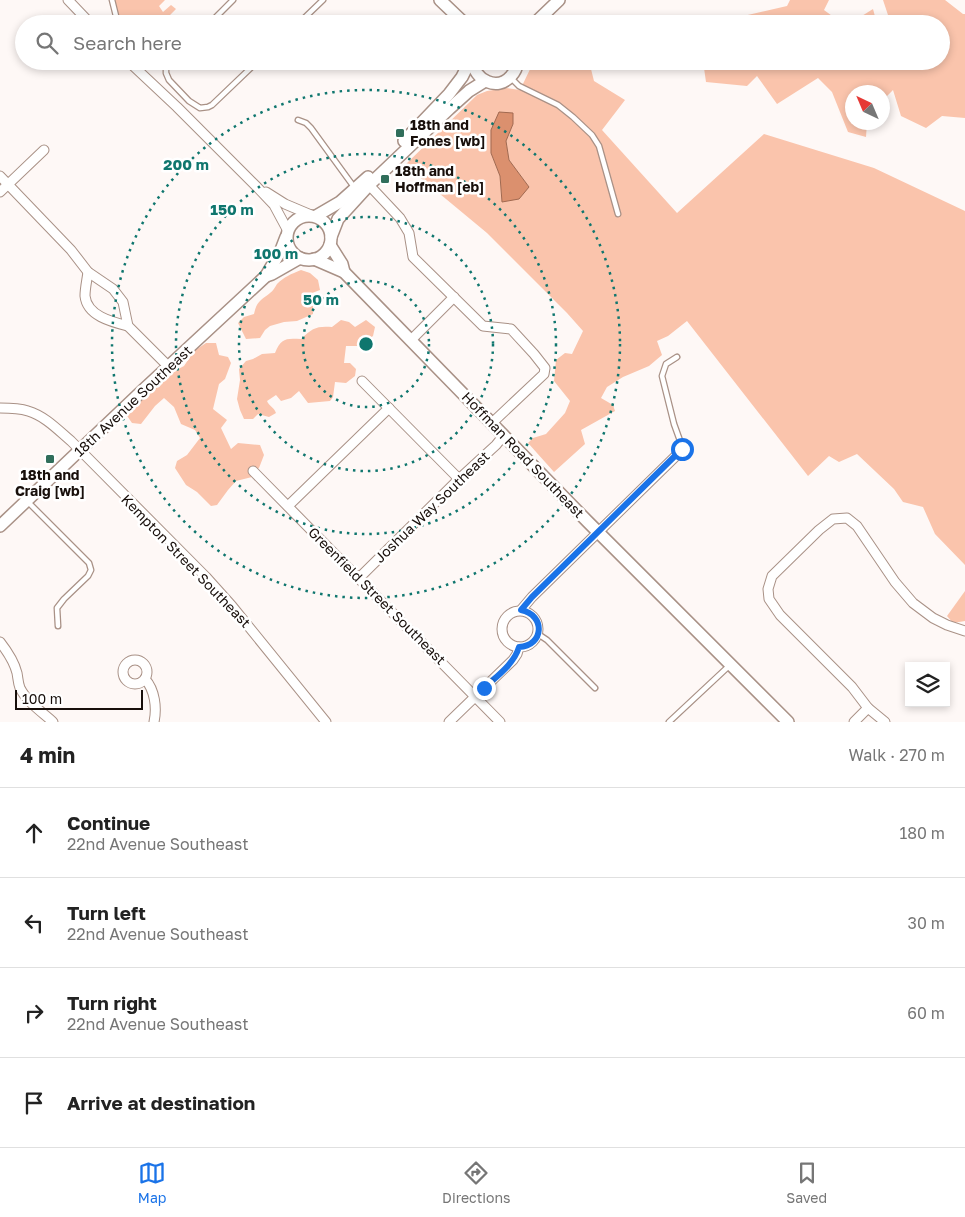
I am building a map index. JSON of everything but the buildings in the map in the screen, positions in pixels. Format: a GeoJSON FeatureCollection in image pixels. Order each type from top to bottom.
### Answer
{"type":"FeatureCollection","features":[{"type":"Feature","properties":{"kind":"street"},"geometry":{"type":"LineString","coordinates":[[68,0],[82,15]]}},
{"type":"Feature","properties":{"kind":"street"},"geometry":{"type":"LineString","coordinates":[[440,0],[456,15]]}},
{"type":"Feature","properties":{"kind":"street"},"geometry":{"type":"LineString","coordinates":[[543,15],[559,0]]}},
{"type":"Feature","properties":{"kind":"street"},"geometry":{"type":"LineString","coordinates":[[138,70],[178,107],[274,205],[287,234],[287,243],[290,249],[293,254],[307,260],[321,256],[327,251],[338,219],[369,185],[469,91],[485,81]]}},
{"type":"Feature","properties":{"kind":"street"},"geometry":{"type":"LineString","coordinates":[[287,234],[293,221],[303,216],[314,216],[340,202],[387,159],[445,98],[466,70]]}},
{"type":"Feature","properties":{"kind":"street"},"geometry":{"type":"LineString","coordinates":[[474,70],[485,81],[494,83],[503,82],[511,77],[516,70]]}},
{"type":"Feature","properties":{"kind":"street"},"geometry":{"type":"LineString","coordinates":[[0,192],[44,150]]}},
{"type":"Feature","properties":{"kind":"street"},"geometry":{"type":"LineString","coordinates":[[0,176],[71,250],[88,272],[113,288],[123,302],[128,326]]}},
{"type":"Feature","properties":{"kind":"street"},"geometry":{"type":"LineString","coordinates":[[369,185],[400,218],[409,233],[414,257],[483,326],[511,328],[545,368],[544,374],[492,423]]}},
{"type":"Feature","properties":{"kind":"street"},"geometry":{"type":"LineString","coordinates":[[257,187],[285,204],[322,219],[330,230],[331,241]]}},
{"type":"Feature","properties":{"kind":"street","name":"18th Avenue Southeast"},"geometry":{"type":"LineString","coordinates":[[0,526],[266,276],[281,250],[287,234]]}},
{"type":"Feature","properties":{"kind":"street","name":"Hoffman Road Southeast"},"geometry":{"type":"LineString","coordinates":[[331,241],[344,272]]}},
{"type":"Feature","properties":{"kind":"street","name":"18th Avenue Southeast"},"geometry":{"type":"LineString","coordinates":[[266,276],[300,258]]}},
{"type":"Feature","properties":{"kind":"street","name":"Hoffman Road Southeast"},"geometry":{"type":"LineString","coordinates":[[314,259],[344,272],[788,722]]}},
{"type":"Feature","properties":{"kind":"street"},"geometry":{"type":"LineString","coordinates":[[88,272],[85,296],[87,304],[101,317],[111,322],[128,326],[169,367]]}},
{"type":"Feature","properties":{"kind":"street"},"geometry":{"type":"LineString","coordinates":[[411,340],[454,297]]}},
{"type":"Feature","properties":{"kind":"street"},"geometry":{"type":"LineString","coordinates":[[362,381],[459,479]]}},
{"type":"Feature","properties":{"kind":"street","name":"Kempton Street Southeast"},"geometry":{"type":"LineString","coordinates":[[0,408],[28,410],[36,414],[51,423],[80,450],[206,577],[232,606],[326,722]]}},
{"type":"Feature","properties":{"kind":"street"},"geometry":{"type":"LineString","coordinates":[[288,506],[389,408]]}},
{"type":"Feature","properties":{"kind":"street","name":"Joshua Way Southeast"},"geometry":{"type":"LineString","coordinates":[[359,578],[496,445],[504,435]]}},
{"type":"Feature","properties":{"kind":"street"},"geometry":{"type":"LineString","coordinates":[[521,610],[682,449]]}},
{"type":"Feature","properties":{"kind":"street","name":"Greenfield Street Southeast"},"geometry":{"type":"LineString","coordinates":[[253,470],[500,722]]}},
{"type":"Feature","properties":{"kind":"street"},"geometry":{"type":"LineString","coordinates":[[885,722],[868,708],[852,687],[780,615],[769,599],[768,589],[772,576],[833,518],[847,518],[857,526],[895,582],[913,603],[933,618],[965,631]]}},
{"type":"Feature","properties":{"kind":"street"},"geometry":{"type":"LineString","coordinates":[[517,610],[530,613],[537,620],[538,634],[536,639],[528,645],[514,646],[506,641],[502,632],[505,618],[517,610]]}},
{"type":"Feature","properties":{"kind":"street"},"geometry":{"type":"LineString","coordinates":[[0,642],[8,651],[13,662],[20,688],[24,695],[53,722]]}},
{"type":"Feature","properties":{"kind":"street"},"geometry":{"type":"LineString","coordinates":[[449,722],[513,660],[519,647]]}},
{"type":"Feature","properties":{"kind":"street"},"geometry":{"type":"LineString","coordinates":[[145,679],[150,685],[154,696],[154,722]]}},
{"type":"Feature","properties":{"kind":"street"},"geometry":{"type":"LineString","coordinates":[[854,722],[868,708]]}},
{"type":"Feature","properties":{"kind":"lane"},"geometry":{"type":"LineString","coordinates":[[112,0],[116,15]]}},
{"type":"Feature","properties":{"kind":"lane"},"geometry":{"type":"LineString","coordinates":[[307,15],[323,0]]}},
{"type":"Feature","properties":{"kind":"lane"},"geometry":{"type":"LineString","coordinates":[[217,15],[230,1]]}},
{"type":"Feature","properties":{"kind":"lane"},"geometry":{"type":"LineString","coordinates":[[166,70],[167,76],[174,85],[195,106],[203,108],[212,105],[249,70]]}},
{"type":"Feature","properties":{"kind":"lane"},"geometry":{"type":"LineString","coordinates":[[511,77],[519,86],[558,105],[573,116],[592,135],[599,146],[618,214]]}},
{"type":"Feature","properties":{"kind":"lane"},"geometry":{"type":"LineString","coordinates":[[298,120],[306,123],[311,128],[355,188]]}},
{"type":"Feature","properties":{"kind":"lane"},"geometry":{"type":"LineString","coordinates":[[677,357],[666,364],[662,376],[682,449]]}},
{"type":"Feature","properties":{"kind":"lane"},"geometry":{"type":"LineString","coordinates":[[27,500],[89,563],[91,570],[88,576],[57,608],[58,626]]}},
{"type":"Feature","properties":{"kind":"lane"},"geometry":{"type":"LineString","coordinates":[[538,634],[547,640],[595,688]]}},
{"type":"Feature","properties":{"kind":"lane"},"geometry":{"type":"LineString","coordinates":[[669,722],[730,664]]}},
{"type":"Feature","properties":{"kind":"shaded area"},"geometry":{"type":"Polygon","coordinates":[[[115,0],[165,0],[159,6],[163,12],[171,5],[176,9],[170,15],[118,15],[115,0]]]}},
{"type":"Feature","properties":{"kind":"shaded area"},"geometry":{"type":"Polygon","coordinates":[[[790,0],[829,0],[824,10],[831,15],[748,15],[787,6],[790,0]]]}},
{"type":"Feature","properties":{"kind":"shaded area"},"geometry":{"type":"Polygon","coordinates":[[[883,0],[945,0],[965,14],[965,118],[942,116],[926,128],[901,116],[893,90],[890,93],[890,85],[845,85],[845,124],[832,92],[818,78],[777,104],[757,76],[747,86],[706,82],[704,70],[950,70],[950,15],[888,15],[883,0]]]}},
{"type":"Feature","properties":{"kind":"shaded area"},"geometry":{"type":"Polygon","coordinates":[[[873,9],[875,15],[863,15],[873,9]]]}},
{"type":"Feature","properties":{"kind":"shaded area"},"geometry":{"type":"Polygon","coordinates":[[[530,70],[591,70],[594,81],[625,100],[602,130],[677,213],[764,134],[874,168],[965,211],[965,565],[935,534],[923,507],[903,502],[894,489],[857,454],[839,462],[829,456],[808,476],[687,321],[668,336],[657,341],[662,355],[649,366],[623,377],[607,387],[601,398],[613,405],[615,411],[581,430],[585,444],[554,472],[528,443],[533,438],[546,434],[565,413],[570,401],[554,381],[556,360],[565,353],[572,354],[583,331],[487,233],[405,165],[477,95],[487,91],[506,88],[520,90],[530,70]],[[513,124],[491,130],[491,153],[500,176],[502,202],[529,187],[509,160],[506,141],[513,124]]]}},
{"type":"Feature","properties":{"kind":"shaded area"},"geometry":{"type":"Polygon","coordinates":[[[499,112],[513,113],[513,124],[506,141],[509,160],[529,187],[519,199],[502,202],[500,176],[491,153],[491,130],[499,112]]]}},
{"type":"Feature","properties":{"kind":"shaded area"},"geometry":{"type":"Polygon","coordinates":[[[847,130],[866,130],[866,137],[848,132],[847,130]]]}},
{"type":"Feature","properties":{"kind":"shaded area"},"geometry":{"type":"Polygon","coordinates":[[[301,270],[310,273],[318,280],[320,290],[312,293],[313,314],[297,321],[270,326],[260,338],[246,339],[238,323],[244,317],[254,314],[259,302],[277,284],[301,270]]]}},
{"type":"Feature","properties":{"kind":"shaded area"},"geometry":{"type":"Polygon","coordinates":[[[341,320],[349,322],[355,327],[366,320],[375,327],[373,336],[359,346],[346,346],[344,363],[350,363],[356,369],[355,376],[346,383],[335,382],[333,397],[330,401],[308,403],[299,391],[291,398],[281,401],[276,395],[267,401],[276,413],[269,417],[258,414],[253,419],[244,419],[237,399],[240,380],[239,369],[246,361],[262,354],[275,353],[279,344],[285,340],[301,339],[315,328],[332,327],[341,320]]]}},
{"type":"Feature","properties":{"kind":"shaded area"},"geometry":{"type":"Polygon","coordinates":[[[206,343],[216,343],[219,355],[228,357],[231,363],[225,379],[219,384],[213,409],[227,420],[221,428],[231,449],[238,443],[260,445],[264,455],[259,468],[252,477],[236,481],[217,505],[211,506],[197,492],[186,485],[175,468],[177,461],[187,455],[200,438],[195,430],[181,424],[174,407],[164,398],[141,424],[132,423],[123,410],[142,391],[158,384],[167,375],[184,366],[194,351],[206,343]]]}},
{"type":"Feature","properties":{"kind":"shaded area"},"geometry":{"type":"Polygon","coordinates":[[[965,591],[965,621],[953,623],[947,616],[965,591]]]}},
{"type":"Feature","properties":{"kind":"place","name":"18th and Fones [wb]"},"geometry":{"type":"Point","coordinates":[400,133]}},
{"type":"Feature","properties":{"kind":"place","name":"18th and Hoffman [eb]"},"geometry":{"type":"Point","coordinates":[385,179]}},
{"type":"Feature","properties":{"kind":"place","name":"18th and Craig [wb]"},"geometry":{"type":"Point","coordinates":[50,459]}},
{"type":"Feature","properties":{"kind":"route"},"geometry":{"type":"LineString","coordinates":[[484,688],[513,660],[519,647],[524,647],[536,639],[539,630],[537,620],[530,613],[521,610],[682,449]]}}]}
